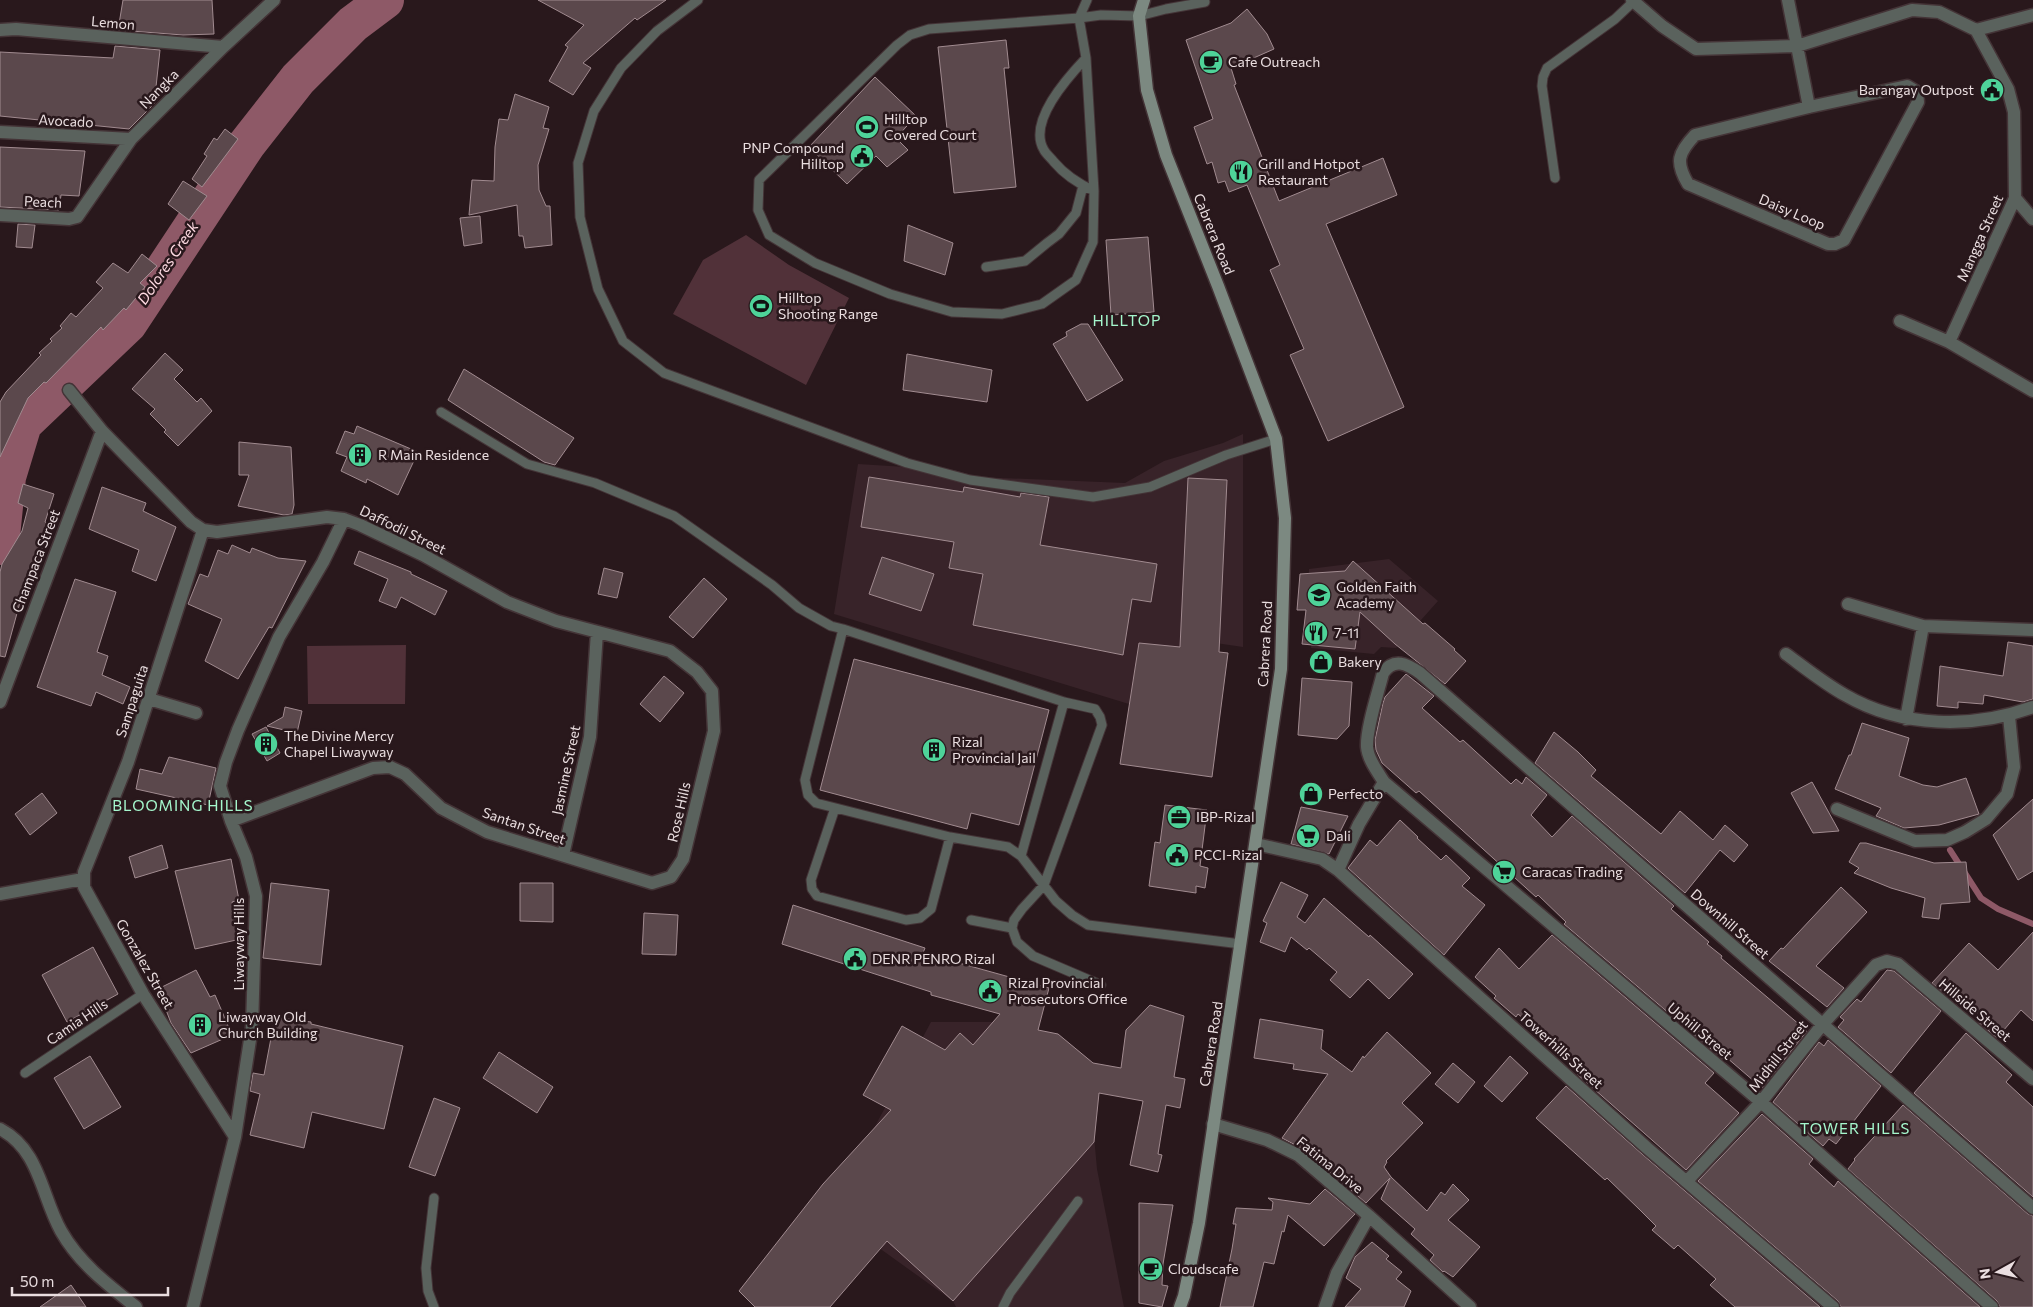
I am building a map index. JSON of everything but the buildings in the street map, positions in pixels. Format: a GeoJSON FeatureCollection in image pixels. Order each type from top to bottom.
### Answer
{"type":"FeatureCollection","features":[{"type":"Feature","properties":{"kind":"main road","name":"Cabrera Road"},"geometry":{"type":"LineString","coordinates":[[1144,0],[1139,16],[1147,90],[1166,155],[1276,439],[1285,518],[1281,669],[1199,1223],[1180,1307]]}},
{"type":"Feature","properties":{"kind":"street","name":"Nangka"},"geometry":{"type":"LineString","coordinates":[[81,212],[131,139],[223,47],[274,0]]}},
{"type":"Feature","properties":{"kind":"street"},"geometry":{"type":"LineString","coordinates":[[1788,0],[1809,107]]}},
{"type":"Feature","properties":{"kind":"street"},"geometry":{"type":"LineString","coordinates":[[1632,1],[1662,26],[1696,49],[1798,46],[1912,10],[1939,12],[1976,30],[2033,15]]}},
{"type":"Feature","properties":{"kind":"street","name":"Lemon"},"geometry":{"type":"LineString","coordinates":[[0,30],[223,47]]}},
{"type":"Feature","properties":{"kind":"street","name":"Mangga Street"},"geometry":{"type":"LineString","coordinates":[[1949,342],[2015,198],[2014,112],[2008,89],[1976,30]]}},
{"type":"Feature","properties":{"kind":"street","name":"Daisy Loop"},"geometry":{"type":"LineString","coordinates":[[1907,86],[1917,92],[1918,102],[1844,240],[1835,244],[1828,244],[1688,184],[1680,170],[1680,157],[1686,145],[1695,135],[1809,107],[1907,86]]}},
{"type":"Feature","properties":{"kind":"street","name":"Avocado"},"geometry":{"type":"LineString","coordinates":[[0,132],[131,139]]}},
{"type":"Feature","properties":{"kind":"street"},"geometry":{"type":"LineString","coordinates":[[2015,198],[2033,219]]}},
{"type":"Feature","properties":{"kind":"street","name":"Peach"},"geometry":{"type":"LineString","coordinates":[[0,215],[69,219],[77,217],[81,212]]}},
{"type":"Feature","properties":{"kind":"street"},"geometry":{"type":"LineString","coordinates":[[1900,321],[1949,342],[2033,391]]}},
{"type":"Feature","properties":{"kind":"street"},"geometry":{"type":"LineString","coordinates":[[69,390],[102,431],[191,522],[203,530]]}},
{"type":"Feature","properties":{"kind":"street","name":"Champaca Street"},"geometry":{"type":"LineString","coordinates":[[0,702],[102,431]]}},
{"type":"Feature","properties":{"kind":"street","name":"Daffodil Street"},"geometry":{"type":"LineString","coordinates":[[203,530],[217,532],[327,517],[344,519],[360,525],[423,555],[507,602],[556,621],[670,651],[697,672],[712,692],[714,731]]}},
{"type":"Feature","properties":{"kind":"street","name":"Liwayway Hills"},"geometry":{"type":"LineString","coordinates":[[193,1307],[235,1137],[252,1027],[256,896],[246,857],[231,821],[220,786],[226,762],[279,637],[323,562],[344,519]]}},
{"type":"Feature","properties":{"kind":"street","name":"Sampaguita"},"geometry":{"type":"LineString","coordinates":[[83,879],[84,872],[128,762],[203,530]]}},
{"type":"Feature","properties":{"kind":"street"},"geometry":{"type":"LineString","coordinates":[[1848,604],[1923,626],[2033,630]]}},
{"type":"Feature","properties":{"kind":"street"},"geometry":{"type":"LineString","coordinates":[[1906,719],[1923,626]]}},
{"type":"Feature","properties":{"kind":"street","name":"Jasmine Street"},"geometry":{"type":"LineString","coordinates":[[563,854],[590,737],[597,632]]}},
{"type":"Feature","properties":{"kind":"street"},"geometry":{"type":"LineString","coordinates":[[1786,654],[1845,695],[1871,708],[1906,719],[1940,722],[1973,721],[2009,716],[2033,707]]}},
{"type":"Feature","properties":{"kind":"street","name":"Uphill Street"},"geometry":{"type":"LineString","coordinates":[[1406,664],[1396,664],[1387,667],[1383,673],[1368,733],[1367,748],[1373,764],[1384,782],[1761,1102],[1992,1307]]}},
{"type":"Feature","properties":{"kind":"street","name":"Downhill Street"},"geometry":{"type":"LineString","coordinates":[[1406,664],[1428,679],[2033,1208]]}},
{"type":"Feature","properties":{"kind":"street"},"geometry":{"type":"LineString","coordinates":[[149,698],[196,713]]}},
{"type":"Feature","properties":{"kind":"street"},"geometry":{"type":"LineString","coordinates":[[1837,809],[1914,841],[1947,840],[1965,832],[1986,819],[2007,794],[2014,767],[2009,716]]}},
{"type":"Feature","properties":{"kind":"street","name":"Rose Hills"},"geometry":{"type":"LineString","coordinates":[[652,883],[671,877],[683,859],[714,731]]}},
{"type":"Feature","properties":{"kind":"street","name":"Santan Street"},"geometry":{"type":"LineString","coordinates":[[231,821],[373,768],[390,767],[405,774],[441,808],[487,832],[652,883]]}},
{"type":"Feature","properties":{"kind":"street"},"geometry":{"type":"LineString","coordinates":[[1338,870],[1359,824],[1384,782]]}},
{"type":"Feature","properties":{"kind":"street","name":"Towerhills Street"},"geometry":{"type":"LineString","coordinates":[[1256,844],[1322,859],[1338,870],[1629,1132],[1832,1307]]}},
{"type":"Feature","properties":{"kind":"street"},"geometry":{"type":"LineString","coordinates":[[0,894],[83,879]]}},
{"type":"Feature","properties":{"kind":"street","name":"Gonzalez Street"},"geometry":{"type":"LineString","coordinates":[[83,879],[84,887],[143,994],[235,1137]]}},
{"type":"Feature","properties":{"kind":"street","name":"Midhill Street"},"geometry":{"type":"LineString","coordinates":[[1687,1181],[1761,1102],[1822,1025],[1876,965],[1887,961],[1898,964]]}},
{"type":"Feature","properties":{"kind":"street","name":"Hillside Street"},"geometry":{"type":"LineString","coordinates":[[1898,964],[2033,1078]]}},
{"type":"Feature","properties":{"kind":"street","name":"Fatima Drive"},"geometry":{"type":"LineString","coordinates":[[1213,1124],[1267,1140],[1291,1150],[1369,1216],[1470,1307]]}},
{"type":"Feature","properties":{"kind":"street"},"geometry":{"type":"LineString","coordinates":[[0,1128],[25,1149],[61,1231],[88,1268],[136,1307]]}},
{"type":"Feature","properties":{"kind":"street"},"geometry":{"type":"LineString","coordinates":[[1325,1307],[1337,1273],[1369,1216]]}},
{"type":"Feature","properties":{"kind":"lane"},"geometry":{"type":"LineString","coordinates":[[698,0],[657,31],[621,68],[594,111],[578,163],[580,217],[598,288],[623,341],[664,373],[907,463],[970,480],[1093,497],[1150,486],[1226,455],[1276,439]]}},
{"type":"Feature","properties":{"kind":"lane"},"geometry":{"type":"LineString","coordinates":[[1086,0],[1079,18],[1086,58],[1094,191],[1093,242],[1076,280],[1042,304],[1002,314],[952,312],[890,294],[815,263],[769,235],[758,210],[759,180],[897,45],[910,35],[929,29],[1079,18],[1101,15],[1139,16],[1166,8],[1205,2]]}},
{"type":"Feature","properties":{"kind":"lane"},"geometry":{"type":"LineString","coordinates":[[1556,178],[1542,86],[1543,76],[1547,68],[1615,19],[1632,1]]}},
{"type":"Feature","properties":{"kind":"lane"},"geometry":{"type":"LineString","coordinates":[[1086,58],[1061,85],[1045,113],[1040,129],[1043,149],[1062,171],[1083,186],[1094,191]]}},
{"type":"Feature","properties":{"kind":"lane"},"geometry":{"type":"LineString","coordinates":[[986,267],[1026,261],[1059,234],[1076,212],[1083,186]]}},
{"type":"Feature","properties":{"kind":"lane"},"geometry":{"type":"LineString","coordinates":[[441,412],[527,464],[595,483],[674,516],[772,585],[798,608],[831,626],[1064,702],[1095,709],[1102,726],[1044,885],[1022,909],[1014,920],[1012,928],[1017,942],[1033,956],[1101,985]]}},
{"type":"Feature","properties":{"kind":"lane"},"geometry":{"type":"LineString","coordinates":[[843,629],[805,780],[808,795],[816,803],[950,837],[1008,847],[1021,856],[1056,901],[1072,915],[1088,925],[1241,944]]}},
{"type":"Feature","properties":{"kind":"lane"},"geometry":{"type":"LineString","coordinates":[[1021,856],[1064,702]]}},
{"type":"Feature","properties":{"kind":"lane"},"geometry":{"type":"LineString","coordinates":[[835,808],[811,880],[812,889],[817,896],[906,920],[920,918],[931,910],[950,837]]}},
{"type":"Feature","properties":{"kind":"lane"},"geometry":{"type":"LineString","coordinates":[[971,920],[1012,928]]}},
{"type":"Feature","properties":{"kind":"lane","name":"Camia Hills"},"geometry":{"type":"LineString","coordinates":[[25,1073],[143,994]]}},
{"type":"Feature","properties":{"kind":"lane"},"geometry":{"type":"LineString","coordinates":[[434,1198],[426,1268],[428,1292],[434,1307]]}},
{"type":"Feature","properties":{"kind":"lane"},"geometry":{"type":"LineString","coordinates":[[1003,1307],[1010,1293],[1078,1201]]}},
{"type":"Feature","properties":{"kind":"shaded area","name":"Hilltop Shooting Range"},"geometry":{"type":"Polygon","coordinates":[[[746,235],[789,265],[849,298],[806,385],[673,314],[703,260],[746,235]]]}},
{"type":"Feature","properties":{"kind":"shaded area"},"geometry":{"type":"Polygon","coordinates":[[[1243,434],[1243,647],[1195,640],[1193,649],[1139,643],[1129,704],[834,614],[858,464],[954,470],[978,477],[1125,483],[1164,461],[1223,443],[1243,434]]]}},
{"type":"Feature","properties":{"kind":"shaded area"},"geometry":{"type":"Polygon","coordinates":[[[1389,559],[1438,601],[1396,648],[1381,647],[1374,654],[1311,648],[1314,612],[1308,611],[1309,569],[1389,559]]]}},
{"type":"Feature","properties":{"kind":"shaded area"},"geometry":{"type":"Polygon","coordinates":[[[406,645],[405,704],[308,704],[307,646],[406,645]]]}},
{"type":"Feature","properties":{"kind":"shaded area"},"geometry":{"type":"Polygon","coordinates":[[[931,1022],[993,1022],[1058,1034],[1101,1069],[1094,1136],[1097,1169],[1124,1307],[956,1307],[953,1301],[829,1212],[931,1022]]]}},
{"type":"Feature","properties":{"kind":"waterway","name":"Dolores Creek"},"geometry":{"type":"LineString","coordinates":[[0,546],[7,477],[23,424],[128,324],[247,144],[298,79],[353,24],[385,0]]}},
{"type":"Feature","properties":{"kind":"waterway"},"geometry":{"type":"LineString","coordinates":[[1950,850],[1981,898],[1998,909],[2033,924]]}},
{"type":"Feature","properties":{"kind":"place","name":"Cafe Outreach"},"geometry":{"type":"Point","coordinates":[1211,62]}},
{"type":"Feature","properties":{"kind":"place","name":"Barangay Outpost"},"geometry":{"type":"Point","coordinates":[1992,90]}},
{"type":"Feature","properties":{"kind":"place","name":"Hilltop Covered Court"},"geometry":{"type":"Point","coordinates":[867,127]}},
{"type":"Feature","properties":{"kind":"place","name":"PNP Compound Hilltop"},"geometry":{"type":"Point","coordinates":[862,156]}},
{"type":"Feature","properties":{"kind":"place","name":"Grill and Hotpot Restaurant"},"geometry":{"type":"Point","coordinates":[1241,172]}},
{"type":"Feature","properties":{"kind":"place","name":"Hilltop Shooting Range"},"geometry":{"type":"Point","coordinates":[761,306]}},
{"type":"Feature","properties":{"kind":"place","name":"R Main Residence"},"geometry":{"type":"Point","coordinates":[360,455]}},
{"type":"Feature","properties":{"kind":"place","name":"Golden Faith Academy"},"geometry":{"type":"Point","coordinates":[1319,595]}},
{"type":"Feature","properties":{"kind":"place","name":"7-11"},"geometry":{"type":"Point","coordinates":[1316,633]}},
{"type":"Feature","properties":{"kind":"place","name":"Bakery"},"geometry":{"type":"Point","coordinates":[1321,662]}},
{"type":"Feature","properties":{"kind":"place","name":"The Divine Mercy Chapel Liwayway"},"geometry":{"type":"Point","coordinates":[266,744]}},
{"type":"Feature","properties":{"kind":"place","name":"Rizal Provincial Jail"},"geometry":{"type":"Point","coordinates":[934,750]}},
{"type":"Feature","properties":{"kind":"place","name":"Perfecto"},"geometry":{"type":"Point","coordinates":[1311,794]}},
{"type":"Feature","properties":{"kind":"place","name":"IBP-Rizal"},"geometry":{"type":"Point","coordinates":[1179,817]}},
{"type":"Feature","properties":{"kind":"place","name":"Dali"},"geometry":{"type":"Point","coordinates":[1308,836]}},
{"type":"Feature","properties":{"kind":"place","name":"PCCI-Rizal"},"geometry":{"type":"Point","coordinates":[1177,855]}},
{"type":"Feature","properties":{"kind":"place","name":"Caracas Trading"},"geometry":{"type":"Point","coordinates":[1504,872]}},
{"type":"Feature","properties":{"kind":"place","name":"DENR PENRO Rizal"},"geometry":{"type":"Point","coordinates":[855,959]}},
{"type":"Feature","properties":{"kind":"place","name":"Rizal Provincial Prosecutors Office"},"geometry":{"type":"Point","coordinates":[990,991]}},
{"type":"Feature","properties":{"kind":"place","name":"Liwayway Old Church Building"},"geometry":{"type":"Point","coordinates":[200,1025]}},
{"type":"Feature","properties":{"kind":"place","name":"Cloudscafe"},"geometry":{"type":"Point","coordinates":[1151,1269]}},
{"type":"Feature","properties":{"kind":"district","name":"HILLTOP"},"geometry":{"type":"Point","coordinates":[1127,321]}},
{"type":"Feature","properties":{"kind":"district","name":"BLOOMING HILLS"},"geometry":{"type":"Point","coordinates":[183,806]}},
{"type":"Feature","properties":{"kind":"district","name":"TOWER HILLS"},"geometry":{"type":"Point","coordinates":[1855,1129]}}]}
